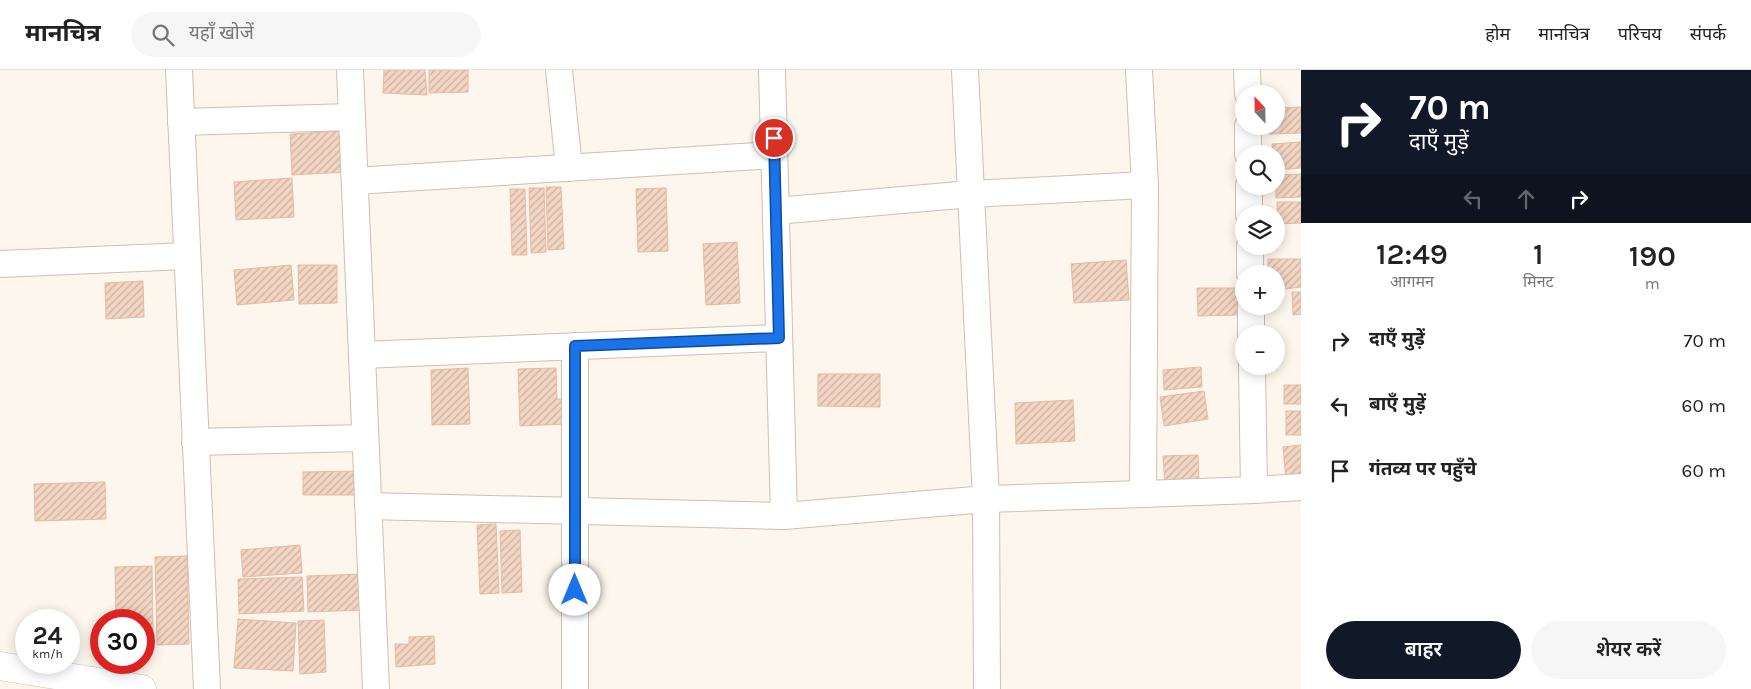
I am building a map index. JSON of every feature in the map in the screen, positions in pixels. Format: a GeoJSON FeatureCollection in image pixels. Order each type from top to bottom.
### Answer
{"type":"FeatureCollection","features":[{"type":"Feature","properties":{"kind":"street"},"geometry":{"type":"LineString","coordinates":[[179,70],[207,689]]}},
{"type":"Feature","properties":{"kind":"street"},"geometry":{"type":"LineString","coordinates":[[350,70],[376,689]]}},
{"type":"Feature","properties":{"kind":"street"},"geometry":{"type":"LineString","coordinates":[[559,70],[569,168]]}},
{"type":"Feature","properties":{"kind":"street"},"geometry":{"type":"LineString","coordinates":[[772,70],[784,516]]}},
{"type":"Feature","properties":{"kind":"street"},"geometry":{"type":"LineString","coordinates":[[965,70],[986,499],[987,689]]}},
{"type":"Feature","properties":{"kind":"street"},"geometry":{"type":"LineString","coordinates":[[1139,70],[1146,186],[1143,494]]}},
{"type":"Feature","properties":{"kind":"street"},"geometry":{"type":"LineString","coordinates":[[1247,70],[1248,85]]}},
{"type":"Feature","properties":{"kind":"street"},"geometry":{"type":"LineString","coordinates":[[181,122],[352,117]]}},
{"type":"Feature","properties":{"kind":"street"},"geometry":{"type":"LineString","coordinates":[[355,181],[774,155]]}},
{"type":"Feature","properties":{"kind":"street"},"geometry":{"type":"LineString","coordinates":[[776,211],[971,194],[1146,186]]}},
{"type":"Feature","properties":{"kind":"street"},"geometry":{"type":"LineString","coordinates":[[0,264],[187,256]]}},
{"type":"Feature","properties":{"kind":"street"},"geometry":{"type":"LineString","coordinates":[[362,355],[779,338]]}},
{"type":"Feature","properties":{"kind":"street"},"geometry":{"type":"LineString","coordinates":[[575,346],[575,689]]}},
{"type":"Feature","properties":{"kind":"street"},"geometry":{"type":"LineString","coordinates":[[1252,375],[1254,490]]}},
{"type":"Feature","properties":{"kind":"street"},"geometry":{"type":"LineString","coordinates":[[196,442],[365,438]]}},
{"type":"Feature","properties":{"kind":"street"},"geometry":{"type":"LineString","coordinates":[[368,506],[784,516],[986,499],[1301,487]]}},
{"type":"Feature","properties":{"kind":"street"},"geometry":{"type":"LineString","coordinates":[[0,666],[142,689]]}},
{"type":"Feature","properties":{"kind":"building"},"geometry":{"type":"Polygon","coordinates":[[[384,70],[425,70],[427,95],[383,93],[384,70]]]}},
{"type":"Feature","properties":{"kind":"building"},"geometry":{"type":"Polygon","coordinates":[[[429,70],[468,70],[468,92],[429,93],[429,70]]]}},
{"type":"Feature","properties":{"kind":"building"},"geometry":{"type":"Polygon","coordinates":[[[1301,107],[1301,133],[1285,134],[1285,108],[1301,107]]]}},
{"type":"Feature","properties":{"kind":"building"},"geometry":{"type":"Polygon","coordinates":[[[345,131],[347,172],[292,175],[290,134],[345,131]]]}},
{"type":"Feature","properties":{"kind":"building"},"geometry":{"type":"Polygon","coordinates":[[[1301,142],[1301,168],[1285,169],[1285,145],[1272,144],[1301,142]]]}},
{"type":"Feature","properties":{"kind":"building"},"geometry":{"type":"Polygon","coordinates":[[[1301,174],[1301,197],[1276,198],[1276,195],[1285,195],[1285,175],[1301,174]]]}},
{"type":"Feature","properties":{"kind":"building"},"geometry":{"type":"Polygon","coordinates":[[[292,178],[294,217],[236,220],[234,182],[292,178]]]}},
{"type":"Feature","properties":{"kind":"building"},"geometry":{"type":"Polygon","coordinates":[[[546,187],[561,187],[564,249],[548,250],[546,187]]]}},
{"type":"Feature","properties":{"kind":"building"},"geometry":{"type":"Polygon","coordinates":[[[529,188],[544,188],[546,252],[531,253],[529,188]]]}},
{"type":"Feature","properties":{"kind":"building"},"geometry":{"type":"Polygon","coordinates":[[[666,188],[668,251],[638,252],[636,189],[666,188]]]}},
{"type":"Feature","properties":{"kind":"building"},"geometry":{"type":"Polygon","coordinates":[[[510,189],[525,189],[527,255],[512,255],[510,189]]]}},
{"type":"Feature","properties":{"kind":"building"},"geometry":{"type":"Polygon","coordinates":[[[1277,202],[1301,202],[1301,223],[1285,224],[1285,205],[1277,205],[1277,202]]]}},
{"type":"Feature","properties":{"kind":"building"},"geometry":{"type":"Polygon","coordinates":[[[737,242],[740,303],[706,305],[703,244],[737,242]]]}},
{"type":"Feature","properties":{"kind":"building"},"geometry":{"type":"Polygon","coordinates":[[[1268,259],[1301,259],[1301,287],[1285,289],[1285,265],[1268,265],[1268,259]]]}},
{"type":"Feature","properties":{"kind":"building"},"geometry":{"type":"Polygon","coordinates":[[[1126,260],[1129,300],[1074,303],[1071,264],[1126,260]]]}},
{"type":"Feature","properties":{"kind":"building"},"geometry":{"type":"Polygon","coordinates":[[[291,265],[294,300],[237,305],[234,270],[291,265]]]}},
{"type":"Feature","properties":{"kind":"building"},"geometry":{"type":"Polygon","coordinates":[[[298,265],[337,265],[337,303],[299,304],[298,265]]]}},
{"type":"Feature","properties":{"kind":"building"},"geometry":{"type":"Polygon","coordinates":[[[143,281],[144,317],[106,319],[105,283],[143,281]]]}},
{"type":"Feature","properties":{"kind":"building"},"geometry":{"type":"Polygon","coordinates":[[[1197,288],[1235,288],[1235,315],[1241,315],[1198,316],[1197,288]]]}},
{"type":"Feature","properties":{"kind":"building"},"geometry":{"type":"Polygon","coordinates":[[[1292,292],[1301,292],[1301,314],[1293,315],[1292,292]]]}},
{"type":"Feature","properties":{"kind":"building"},"geometry":{"type":"Polygon","coordinates":[[[1201,367],[1202,387],[1164,390],[1163,370],[1201,367]]]}},
{"type":"Feature","properties":{"kind":"building"},"geometry":{"type":"Polygon","coordinates":[[[468,368],[470,424],[432,425],[431,370],[468,368]]]}},
{"type":"Feature","properties":{"kind":"building"},"geometry":{"type":"Polygon","coordinates":[[[556,368],[557,399],[567,399],[568,424],[520,426],[518,369],[556,368]]]}},
{"type":"Feature","properties":{"kind":"building"},"geometry":{"type":"Polygon","coordinates":[[[818,374],[880,374],[880,407],[818,406],[818,374]]]}},
{"type":"Feature","properties":{"kind":"building"},"geometry":{"type":"Polygon","coordinates":[[[1284,385],[1301,385],[1301,404],[1284,404],[1284,385]]]}},
{"type":"Feature","properties":{"kind":"building"},"geometry":{"type":"Polygon","coordinates":[[[1204,391],[1208,419],[1164,426],[1160,397],[1204,391]]]}},
{"type":"Feature","properties":{"kind":"building"},"geometry":{"type":"Polygon","coordinates":[[[1073,400],[1075,441],[1016,444],[1015,403],[1073,400]]]}},
{"type":"Feature","properties":{"kind":"building"},"geometry":{"type":"Polygon","coordinates":[[[1286,411],[1301,411],[1301,435],[1286,435],[1286,411]]]}},
{"type":"Feature","properties":{"kind":"building"},"geometry":{"type":"Polygon","coordinates":[[[1301,445],[1301,479],[1286,480],[1283,447],[1301,445]]]}},
{"type":"Feature","properties":{"kind":"building"},"geometry":{"type":"Polygon","coordinates":[[[1198,455],[1199,483],[1165,485],[1163,456],[1198,455]]]}},
{"type":"Feature","properties":{"kind":"building"},"geometry":{"type":"Polygon","coordinates":[[[359,471],[359,495],[303,495],[303,472],[359,471]]]}},
{"type":"Feature","properties":{"kind":"building"},"geometry":{"type":"Polygon","coordinates":[[[105,482],[106,519],[35,521],[34,484],[105,482]]]}},
{"type":"Feature","properties":{"kind":"building"},"geometry":{"type":"Polygon","coordinates":[[[496,524],[499,593],[480,594],[477,525],[496,524]]]}},
{"type":"Feature","properties":{"kind":"building"},"geometry":{"type":"Polygon","coordinates":[[[520,530],[522,592],[502,593],[500,531],[520,530]]]}},
{"type":"Feature","properties":{"kind":"building"},"geometry":{"type":"Polygon","coordinates":[[[300,545],[302,573],[243,577],[241,550],[300,545]]]}},
{"type":"Feature","properties":{"kind":"building"},"geometry":{"type":"Polygon","coordinates":[[[187,556],[189,644],[157,645],[155,557],[187,556]]]}},
{"type":"Feature","properties":{"kind":"building"},"geometry":{"type":"Polygon","coordinates":[[[152,566],[153,609],[116,609],[115,567],[152,566]]]}},
{"type":"Feature","properties":{"kind":"building"},"geometry":{"type":"Polygon","coordinates":[[[364,574],[365,610],[308,612],[307,576],[364,574]]]}},
{"type":"Feature","properties":{"kind":"building"},"geometry":{"type":"Polygon","coordinates":[[[302,577],[304,611],[239,614],[238,579],[302,577]]]}},
{"type":"Feature","properties":{"kind":"building"},"geometry":{"type":"Polygon","coordinates":[[[238,619],[296,623],[293,671],[234,668],[238,619]]]}},
{"type":"Feature","properties":{"kind":"building"},"geometry":{"type":"Polygon","coordinates":[[[324,620],[326,672],[300,674],[298,621],[324,620]]]}},
{"type":"Feature","properties":{"kind":"building"},"geometry":{"type":"Polygon","coordinates":[[[434,636],[435,664],[396,667],[395,644],[409,644],[409,637],[434,636]]]}},
{"type":"Feature","properties":{"kind":"route"},"geometry":{"type":"LineString","coordinates":[[575,590],[575,346],[779,338],[774,138]]}}]}
